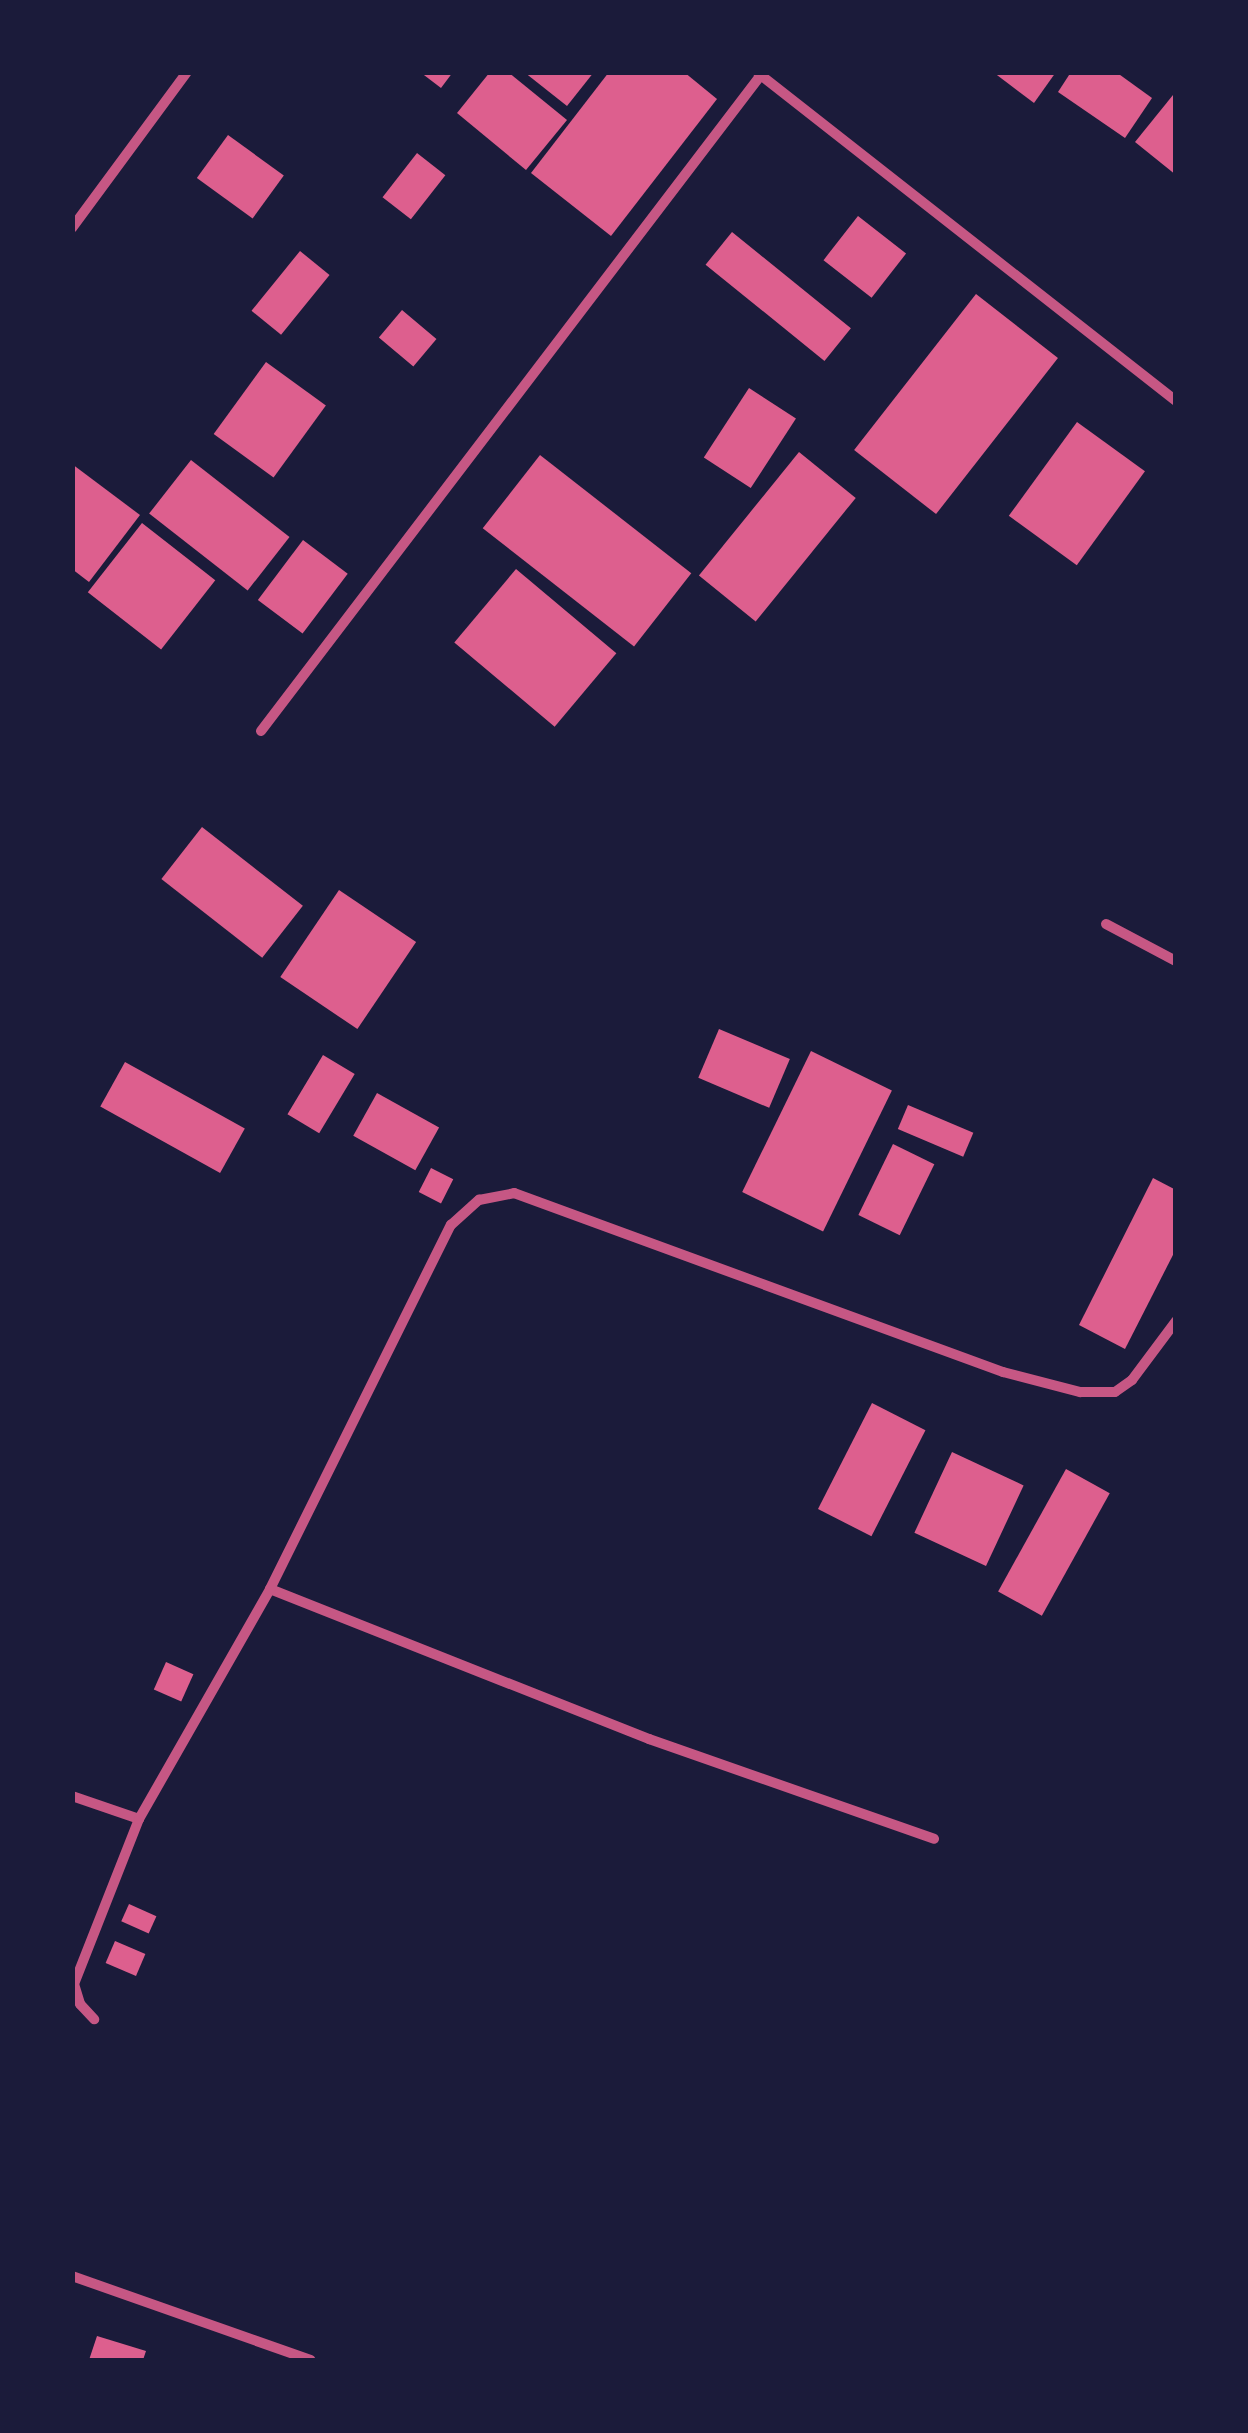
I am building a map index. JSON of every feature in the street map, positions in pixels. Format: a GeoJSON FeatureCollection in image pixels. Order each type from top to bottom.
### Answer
{"type":"FeatureCollection","features":[{"type":"Feature","properties":{"kind":"street"},"geometry":{"type":"LineString","coordinates":[[72,228],[187,72]]}},
{"type":"Feature","properties":{"kind":"street"},"geometry":{"type":"LineString","coordinates":[[261,731],[759,74],[1176,401]]}},
{"type":"Feature","properties":{"kind":"street"},"geometry":{"type":"LineString","coordinates":[[1106,924],[1176,961]]}},
{"type":"Feature","properties":{"kind":"street"},"geometry":{"type":"LineString","coordinates":[[94,2019],[80,2004],[74,1984],[139,1820],[270,1590],[451,1226],[479,1200],[514,1193],[1003,1372],[1080,1392],[1115,1392],[1132,1380],[1176,1321]]}},
{"type":"Feature","properties":{"kind":"street"},"geometry":{"type":"LineString","coordinates":[[270,1590],[649,1738],[934,1839]]}},
{"type":"Feature","properties":{"kind":"street"},"geometry":{"type":"LineString","coordinates":[[72,1796],[139,1820]]}},
{"type":"Feature","properties":{"kind":"street"},"geometry":{"type":"LineString","coordinates":[[72,2276],[311,2360]]}},
{"type":"Feature","properties":{"kind":"building"},"geometry":{"type":"Polygon","coordinates":[[[420,72],[453,72],[441,88],[420,72]]]}},
{"type":"Feature","properties":{"kind":"building"},"geometry":{"type":"Polygon","coordinates":[[[490,72],[508,72],[567,120],[526,170],[457,113],[490,72]]]}},
{"type":"Feature","properties":{"kind":"building"},"geometry":{"type":"Polygon","coordinates":[[[524,72],[594,72],[567,106],[524,72]]]}},
{"type":"Feature","properties":{"kind":"building"},"geometry":{"type":"Polygon","coordinates":[[[609,72],[684,72],[717,99],[611,236],[531,173],[609,72]]]}},
{"type":"Feature","properties":{"kind":"building"},"geometry":{"type":"Polygon","coordinates":[[[993,72],[1056,72],[1034,103],[993,72]]]}},
{"type":"Feature","properties":{"kind":"building"},"geometry":{"type":"Polygon","coordinates":[[[1071,72],[1116,72],[1152,98],[1125,138],[1058,92],[1071,72]]]}},
{"type":"Feature","properties":{"kind":"building"},"geometry":{"type":"Polygon","coordinates":[[[1173,95],[1176,97],[1176,175],[1135,142],[1173,95]]]}},
{"type":"Feature","properties":{"kind":"building"},"geometry":{"type":"Polygon","coordinates":[[[228,135],[284,176],[253,218],[197,178],[228,135]]]}},
{"type":"Feature","properties":{"kind":"building"},"geometry":{"type":"Polygon","coordinates":[[[417,153],[445,175],[411,219],[383,197],[417,153]]]}},
{"type":"Feature","properties":{"kind":"building"},"geometry":{"type":"Polygon","coordinates":[[[858,216],[906,254],[872,298],[824,260],[858,216]]]}},
{"type":"Feature","properties":{"kind":"building"},"geometry":{"type":"Polygon","coordinates":[[[732,232],[851,328],[824,361],[706,265],[732,232]]]}},
{"type":"Feature","properties":{"kind":"building"},"geometry":{"type":"Polygon","coordinates":[[[300,251],[330,275],[281,335],[252,311],[300,251]]]}},
{"type":"Feature","properties":{"kind":"building"},"geometry":{"type":"Polygon","coordinates":[[[976,294],[1058,358],[936,514],[854,450],[976,294]]]}},
{"type":"Feature","properties":{"kind":"building"},"geometry":{"type":"Polygon","coordinates":[[[402,310],[436,339],[413,367],[379,338],[402,310]]]}},
{"type":"Feature","properties":{"kind":"building"},"geometry":{"type":"Polygon","coordinates":[[[266,362],[326,405],[274,477],[214,434],[266,362]]]}},
{"type":"Feature","properties":{"kind":"building"},"geometry":{"type":"Polygon","coordinates":[[[749,388],[796,418],[751,488],[704,458],[749,388]]]}},
{"type":"Feature","properties":{"kind":"building"},"geometry":{"type":"Polygon","coordinates":[[[1077,422],[1145,471],[1077,565],[1009,516],[1077,422]]]}},
{"type":"Feature","properties":{"kind":"building"},"geometry":{"type":"Polygon","coordinates":[[[799,452],[856,498],[756,622],[699,576],[799,452]]]}},
{"type":"Feature","properties":{"kind":"building"},"geometry":{"type":"Polygon","coordinates":[[[540,455],[691,573],[634,646],[483,528],[540,455]]]}},
{"type":"Feature","properties":{"kind":"building"},"geometry":{"type":"Polygon","coordinates":[[[191,460],[290,537],[248,591],[149,514],[191,460]]]}},
{"type":"Feature","properties":{"kind":"building"},"geometry":{"type":"Polygon","coordinates":[[[72,464],[140,515],[89,582],[72,569],[72,464]]]}},
{"type":"Feature","properties":{"kind":"building"},"geometry":{"type":"Polygon","coordinates":[[[142,523],[215,580],[161,650],[88,592],[142,523]]]}},
{"type":"Feature","properties":{"kind":"building"},"geometry":{"type":"Polygon","coordinates":[[[303,540],[348,574],[303,634],[258,600],[303,540]]]}},
{"type":"Feature","properties":{"kind":"building"},"geometry":{"type":"Polygon","coordinates":[[[516,569],[616,653],[555,727],[454,643],[516,569]]]}},
{"type":"Feature","properties":{"kind":"building"},"geometry":{"type":"Polygon","coordinates":[[[202,827],[303,906],[262,958],[161,879],[202,827]]]}},
{"type":"Feature","properties":{"kind":"building"},"geometry":{"type":"Polygon","coordinates":[[[339,890],[416,942],[357,1029],[280,977],[339,890]]]}},
{"type":"Feature","properties":{"kind":"building"},"geometry":{"type":"Polygon","coordinates":[[[719,1029],[790,1059],[769,1108],[698,1078],[719,1029]]]}},
{"type":"Feature","properties":{"kind":"building"},"geometry":{"type":"Polygon","coordinates":[[[811,1051],[892,1090],[823,1232],[742,1192],[811,1051]]]}},
{"type":"Feature","properties":{"kind":"building"},"geometry":{"type":"Polygon","coordinates":[[[323,1055],[355,1074],[319,1133],[287,1114],[323,1055]]]}},
{"type":"Feature","properties":{"kind":"building"},"geometry":{"type":"Polygon","coordinates":[[[125,1062],[245,1128],[220,1173],[100,1107],[125,1062]]]}},
{"type":"Feature","properties":{"kind":"building"},"geometry":{"type":"Polygon","coordinates":[[[377,1093],[439,1127],[415,1170],[353,1136],[377,1093]]]}},
{"type":"Feature","properties":{"kind":"building"},"geometry":{"type":"Polygon","coordinates":[[[908,1105],[973,1133],[963,1157],[898,1129],[908,1105]]]}},
{"type":"Feature","properties":{"kind":"building"},"geometry":{"type":"Polygon","coordinates":[[[893,1144],[934,1164],[900,1235],[858,1215],[893,1144]]]}},
{"type":"Feature","properties":{"kind":"building"},"geometry":{"type":"Polygon","coordinates":[[[431,1168],[453,1179],[441,1203],[419,1192],[431,1168]]]}},
{"type":"Feature","properties":{"kind":"building"},"geometry":{"type":"Polygon","coordinates":[[[1153,1178],[1176,1190],[1176,1249],[1125,1349],[1079,1325],[1153,1178]]]}},
{"type":"Feature","properties":{"kind":"building"},"geometry":{"type":"Polygon","coordinates":[[[872,1403],[925,1430],[871,1536],[818,1509],[872,1403]]]}},
{"type":"Feature","properties":{"kind":"building"},"geometry":{"type":"Polygon","coordinates":[[[952,1452],[1024,1485],[986,1566],[914,1533],[952,1452]]]}},
{"type":"Feature","properties":{"kind":"building"},"geometry":{"type":"Polygon","coordinates":[[[1066,1469],[1110,1493],[1042,1616],[998,1591],[1066,1469]]]}},
{"type":"Feature","properties":{"kind":"building"},"geometry":{"type":"Polygon","coordinates":[[[166,1662],[193,1674],[181,1702],[154,1689],[166,1662]]]}},
{"type":"Feature","properties":{"kind":"building"},"geometry":{"type":"Polygon","coordinates":[[[129,1904],[156,1916],[149,1934],[121,1921],[129,1904]]]}},
{"type":"Feature","properties":{"kind":"building"},"geometry":{"type":"Polygon","coordinates":[[[115,1941],[145,1954],[136,1976],[106,1963],[115,1941]]]}},
{"type":"Feature","properties":{"kind":"building"},"geometry":{"type":"Polygon","coordinates":[[[97,2336],[146,2351],[143,2360],[89,2360],[97,2336]]]}}]}
